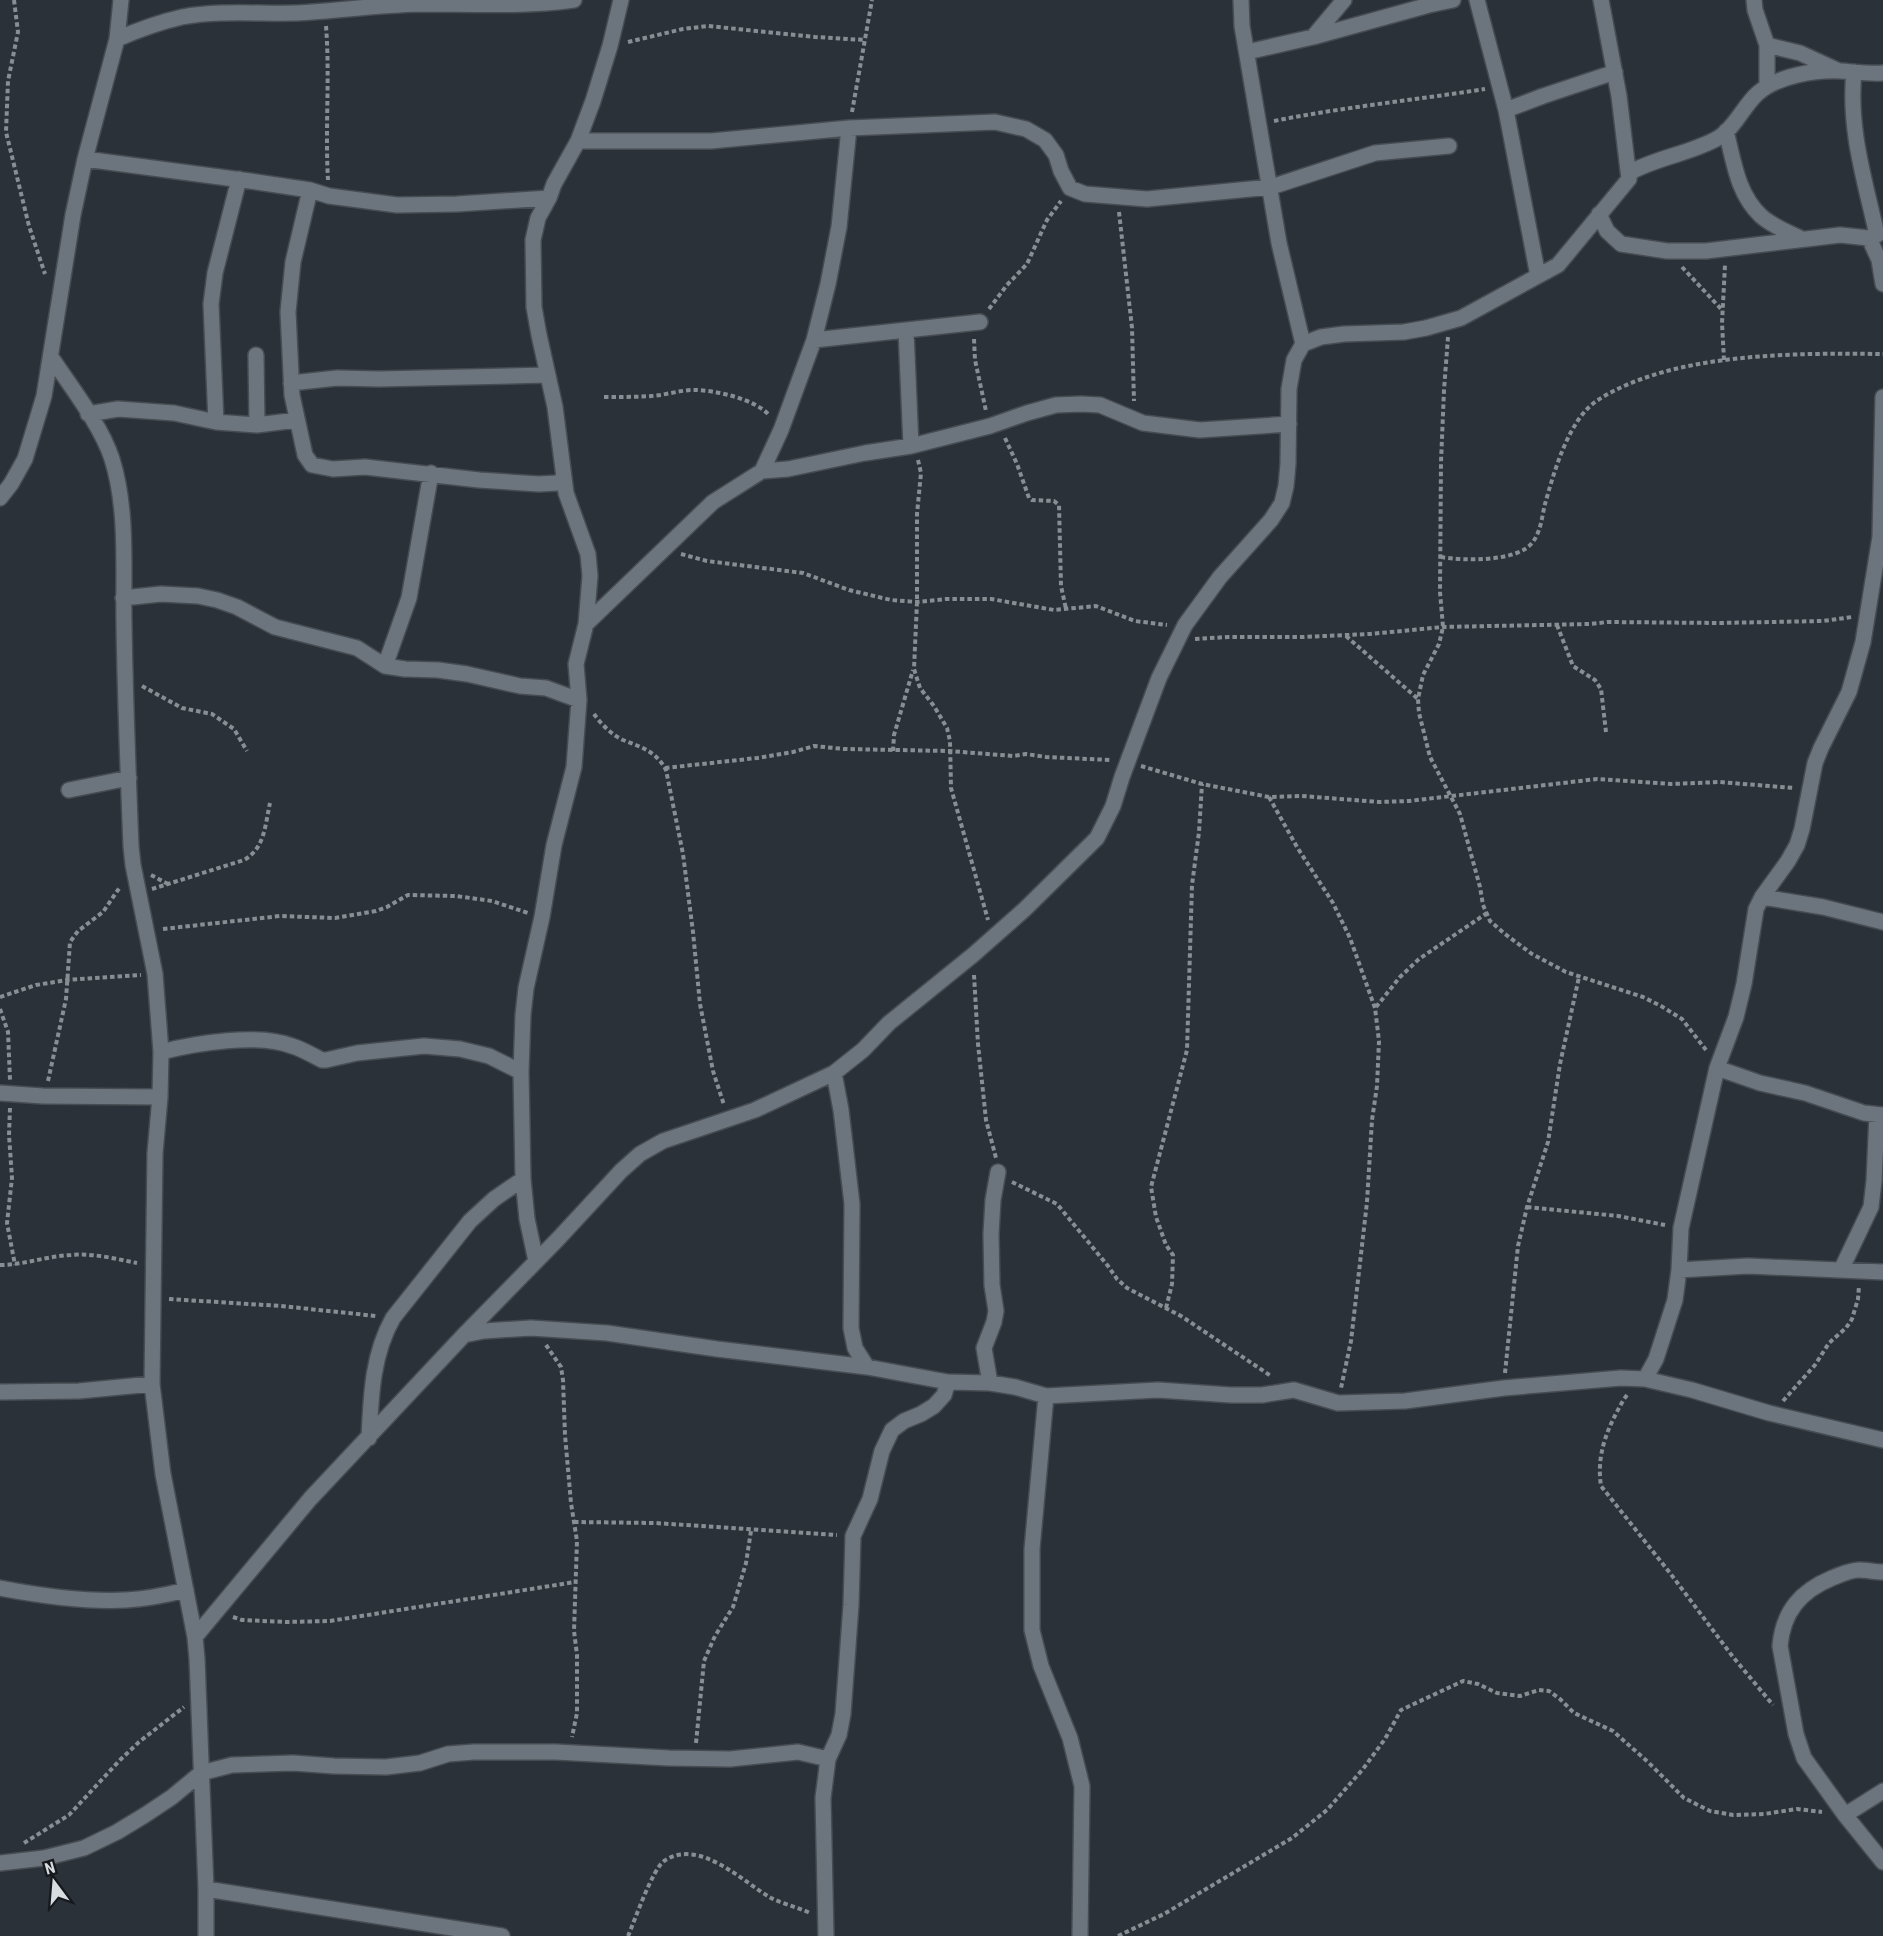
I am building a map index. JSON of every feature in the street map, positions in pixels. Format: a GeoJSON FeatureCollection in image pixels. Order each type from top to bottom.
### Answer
{"type":"FeatureCollection","features":[{"type":"Feature","properties":{"kind":"street"},"geometry":{"type":"LineString","coordinates":[[0,498],[25,459],[44,396],[66,252],[85,159],[117,39],[121,0]]}},
{"type":"Feature","properties":{"kind":"street"},"geometry":{"type":"LineString","coordinates":[[117,39],[161,22],[184,17],[332,11],[419,4],[542,4],[574,0]]}},
{"type":"Feature","properties":{"kind":"street"},"geometry":{"type":"LineString","coordinates":[[536,1261],[527,1219],[523,1179],[520,1072],[526,988],[542,917],[554,845],[574,767],[579,700],[576,664],[586,624],[590,576],[588,554],[566,493],[555,406],[546,375],[534,307],[533,240],[537,218],[578,141],[610,46],[621,0]]}},
{"type":"Feature","properties":{"kind":"street"},"geometry":{"type":"LineString","coordinates":[[1241,0],[1246,52],[1279,243],[1304,345]]}},
{"type":"Feature","properties":{"kind":"street"},"geometry":{"type":"LineString","coordinates":[[1312,37],[1344,0]]}},
{"type":"Feature","properties":{"kind":"street"},"geometry":{"type":"LineString","coordinates":[[1246,52],[1453,0]]}},
{"type":"Feature","properties":{"kind":"street"},"geometry":{"type":"LineString","coordinates":[[1477,0],[1506,110],[1538,276]]}},
{"type":"Feature","properties":{"kind":"street"},"geometry":{"type":"LineString","coordinates":[[1601,0],[1615,72],[1629,179]]}},
{"type":"Feature","properties":{"kind":"street"},"geometry":{"type":"LineString","coordinates":[[1754,0],[1755,10],[1767,45],[1767,86]]}},
{"type":"Feature","properties":{"kind":"street"},"geometry":{"type":"LineString","coordinates":[[1767,45],[1800,53],[1847,72]]}},
{"type":"Feature","properties":{"kind":"street"},"geometry":{"type":"LineString","coordinates":[[1506,110],[1615,72]]}},
{"type":"Feature","properties":{"kind":"street"},"geometry":{"type":"LineString","coordinates":[[1847,72],[1853,127],[1876,236],[1883,284]]}},
{"type":"Feature","properties":{"kind":"street"},"geometry":{"type":"LineString","coordinates":[[195,1637],[310,1499],[464,1335],[640,1154],[663,1141],[755,1110],[834,1073],[863,1050],[889,1023],[974,955],[1097,838],[1113,806],[1160,678],[1185,625],[1220,577],[1271,520],[1282,503],[1286,486],[1289,389],[1294,360],[1304,345],[1321,337],[1344,334],[1404,333],[1461,318],[1558,265],[1629,179],[1629,173],[1643,165],[1699,147],[1721,136],[1756,94],[1767,86],[1783,79],[1806,74],[1883,73]]}},
{"type":"Feature","properties":{"kind":"street"},"geometry":{"type":"LineString","coordinates":[[578,141],[711,141],[849,128],[995,122],[1026,129],[1045,140],[1056,155],[1070,188],[1084,194],[1147,199],[1270,187],[1375,153],[1449,146]]}},
{"type":"Feature","properties":{"kind":"street"},"geometry":{"type":"LineString","coordinates":[[762,471],[781,430],[814,340],[839,227],[849,128]]}},
{"type":"Feature","properties":{"kind":"street"},"geometry":{"type":"LineString","coordinates":[[1726,131],[1734,171],[1746,198],[1762,217],[1802,239]]}},
{"type":"Feature","properties":{"kind":"street"},"geometry":{"type":"LineString","coordinates":[[85,159],[239,179],[310,190],[329,196],[397,205],[549,198]]}},
{"type":"Feature","properties":{"kind":"street"},"geometry":{"type":"LineString","coordinates":[[216,422],[211,304],[219,255],[239,179]]}},
{"type":"Feature","properties":{"kind":"street"},"geometry":{"type":"LineString","coordinates":[[310,190],[293,262],[288,312],[291,383],[305,456],[312,465],[333,469],[366,467],[479,480],[539,484],[557,483],[564,478]]}},
{"type":"Feature","properties":{"kind":"street"},"geometry":{"type":"LineString","coordinates":[[1599,214],[1607,231],[1621,244],[1667,251],[1690,252],[1802,239],[1876,236]]}},
{"type":"Feature","properties":{"kind":"street"},"geometry":{"type":"LineString","coordinates":[[814,340],[980,322]]}},
{"type":"Feature","properties":{"kind":"street"},"geometry":{"type":"LineString","coordinates":[[906,331],[911,446]]}},
{"type":"Feature","properties":{"kind":"street"},"geometry":{"type":"LineString","coordinates":[[256,355],[257,425]]}},
{"type":"Feature","properties":{"kind":"street"},"geometry":{"type":"LineString","coordinates":[[51,357],[98,427],[118,480],[123,534],[125,677],[133,865],[154,974],[161,1052],[155,1153],[152,1384],[163,1474],[195,1637],[206,1936]]}},
{"type":"Feature","properties":{"kind":"street"},"geometry":{"type":"LineString","coordinates":[[291,383],[337,378],[546,375]]}},
{"type":"Feature","properties":{"kind":"street"},"geometry":{"type":"LineString","coordinates":[[1645,1379],[1656,1359],[1675,1300],[1681,1228],[1717,1068],[1736,1017],[1756,909],[1797,844],[1821,748],[1849,692],[1863,642],[1882,537],[1883,398]]}},
{"type":"Feature","properties":{"kind":"street"},"geometry":{"type":"LineString","coordinates":[[586,624],[713,502],[762,471],[788,469],[911,446],[994,425],[1056,405],[1100,405],[1143,423],[1200,430],[1289,424]]}},
{"type":"Feature","properties":{"kind":"street"},"geometry":{"type":"LineString","coordinates":[[88,414],[118,409],[174,413],[216,422],[257,425],[297,420]]}},
{"type":"Feature","properties":{"kind":"street"},"geometry":{"type":"LineString","coordinates":[[385,666],[409,598],[431,473]]}},
{"type":"Feature","properties":{"kind":"street"},"geometry":{"type":"LineString","coordinates":[[123,598],[161,594],[198,596],[217,600],[237,607],[275,627],[357,648],[385,666],[438,670],[520,686],[546,688],[579,700]]}},
{"type":"Feature","properties":{"kind":"street"},"geometry":{"type":"LineString","coordinates":[[69,790],[129,778]]}},
{"type":"Feature","properties":{"kind":"street"},"geometry":{"type":"LineString","coordinates":[[1762,897],[1883,922]]}},
{"type":"Feature","properties":{"kind":"street"},"geometry":{"type":"LineString","coordinates":[[161,1052],[192,1044],[272,1041],[291,1045],[326,1060],[357,1053],[433,1047],[460,1049],[489,1056],[520,1072]]}},
{"type":"Feature","properties":{"kind":"street"},"geometry":{"type":"LineString","coordinates":[[1717,1068],[1760,1083],[1805,1093],[1864,1113],[1880,1115],[1870,1207],[1841,1270]]}},
{"type":"Feature","properties":{"kind":"street"},"geometry":{"type":"LineString","coordinates":[[834,1073],[841,1110],[852,1204],[851,1329],[855,1348],[867,1367]]}},
{"type":"Feature","properties":{"kind":"street"},"geometry":{"type":"LineString","coordinates":[[5,1093],[43,1096],[160,1097]]}},
{"type":"Feature","properties":{"kind":"street"},"geometry":{"type":"LineString","coordinates":[[990,1383],[984,1348],[996,1311],[992,1285],[991,1234],[993,1200],[998,1172]]}},
{"type":"Feature","properties":{"kind":"street"},"geometry":{"type":"LineString","coordinates":[[369,1438],[371,1396],[378,1354],[393,1318],[470,1221],[494,1199],[523,1179]]}},
{"type":"Feature","properties":{"kind":"street"},"geometry":{"type":"LineString","coordinates":[[1679,1270],[1748,1266],[1883,1272]]}},
{"type":"Feature","properties":{"kind":"street"},"geometry":{"type":"LineString","coordinates":[[464,1335],[484,1331],[531,1328],[607,1333],[867,1367],[948,1382],[990,1383],[1046,1396],[1158,1390],[1262,1395],[1294,1390],[1338,1403],[1405,1401],[1504,1388],[1621,1378],[1645,1379],[1692,1389],[1769,1413],[1883,1440]]}},
{"type":"Feature","properties":{"kind":"street"},"geometry":{"type":"LineString","coordinates":[[826,1936],[823,1798],[828,1759],[839,1735],[843,1714],[851,1605],[853,1536],[870,1499],[882,1451],[892,1430],[903,1421],[934,1406],[944,1395],[948,1382]]}},
{"type":"Feature","properties":{"kind":"street"},"geometry":{"type":"LineString","coordinates":[[0,1392],[79,1391],[152,1384]]}},
{"type":"Feature","properties":{"kind":"street"},"geometry":{"type":"LineString","coordinates":[[1046,1396],[1032,1549],[1032,1630],[1041,1666],[1070,1738],[1082,1786],[1080,1936]]}},
{"type":"Feature","properties":{"kind":"street"},"geometry":{"type":"LineString","coordinates":[[1883,1572],[1857,1570],[1839,1575],[1813,1587],[1801,1596],[1793,1607],[1781,1634],[1780,1646],[1783,1670],[1804,1758],[1845,1815],[1883,1862]]}},
{"type":"Feature","properties":{"kind":"street"},"geometry":{"type":"LineString","coordinates":[[0,1587],[101,1600],[157,1597],[186,1590]]}},
{"type":"Feature","properties":{"kind":"street"},"geometry":{"type":"LineString","coordinates":[[3,1863],[44,1858],[84,1848],[145,1815],[172,1797],[201,1773],[232,1764],[293,1763],[386,1767],[420,1763],[457,1753],[556,1752],[730,1759],[798,1752],[828,1759]]}},
{"type":"Feature","properties":{"kind":"street"},"geometry":{"type":"LineString","coordinates":[[1845,1815],[1883,1791]]}},
{"type":"Feature","properties":{"kind":"street"},"geometry":{"type":"LineString","coordinates":[[206,1889],[502,1936]]}},
{"type":"Feature","properties":{"kind":"path"},"geometry":{"type":"LineString","coordinates":[[14,0],[18,32],[8,81],[6,132],[29,226],[47,278]]}},
{"type":"Feature","properties":{"kind":"path"},"geometry":{"type":"LineString","coordinates":[[849,128],[872,0]]}},
{"type":"Feature","properties":{"kind":"path"},"geometry":{"type":"LineString","coordinates":[[329,196],[326,140],[329,60],[326,24],[332,11]]}},
{"type":"Feature","properties":{"kind":"path"},"geometry":{"type":"LineString","coordinates":[[610,46],[683,29],[708,26],[865,40]]}},
{"type":"Feature","properties":{"kind":"path"},"geometry":{"type":"LineString","coordinates":[[1258,124],[1326,111],[1500,87]]}},
{"type":"Feature","properties":{"kind":"path"},"geometry":{"type":"LineString","coordinates":[[1066,609],[1061,586],[1059,506],[1054,501],[1029,498],[1017,464],[994,425],[975,360],[975,334],[980,322],[1007,285],[1027,264],[1047,220],[1070,188]]}},
{"type":"Feature","properties":{"kind":"path"},"geometry":{"type":"LineString","coordinates":[[1118,197],[1132,328],[1134,420]]}},
{"type":"Feature","properties":{"kind":"path"},"geometry":{"type":"LineString","coordinates":[[1724,360],[1722,310],[1725,249]]}},
{"type":"Feature","properties":{"kind":"path"},"geometry":{"type":"LineString","coordinates":[[1667,251],[1722,310]]}},
{"type":"Feature","properties":{"kind":"path"},"geometry":{"type":"LineString","coordinates":[[1449,322],[1442,431],[1440,592],[1443,627],[1439,644],[1423,675],[1418,699],[1419,713],[1430,758],[1460,814],[1483,905],[1490,921],[1532,954],[1566,972],[1643,997],[1683,1019],[1717,1068]]}},
{"type":"Feature","properties":{"kind":"path"},"geometry":{"type":"LineString","coordinates":[[1441,557],[1454,560],[1486,560],[1521,551],[1532,543],[1540,527],[1567,438],[1581,416],[1596,401],[1633,381],[1683,367],[1724,360],[1883,354]]}},
{"type":"Feature","properties":{"kind":"path"},"geometry":{"type":"LineString","coordinates":[[604,397],[652,396],[694,390],[730,396],[760,407],[781,430]]}},
{"type":"Feature","properties":{"kind":"path"},"geometry":{"type":"LineString","coordinates":[[893,751],[894,735],[914,669],[916,514],[921,473],[919,462],[911,446]]}},
{"type":"Feature","properties":{"kind":"path"},"geometry":{"type":"LineString","coordinates":[[663,549],[707,561],[803,573],[867,595],[891,600],[916,602],[991,599],[1054,610],[1096,606],[1135,621],[1185,625]]}},
{"type":"Feature","properties":{"kind":"path"},"geometry":{"type":"LineString","coordinates":[[1178,640],[1228,637],[1302,638],[1443,627],[1607,622],[1823,621],[1868,615]]}},
{"type":"Feature","properties":{"kind":"path"},"geometry":{"type":"LineString","coordinates":[[1557,625],[1574,666],[1595,680],[1601,689],[1606,732]]}},
{"type":"Feature","properties":{"kind":"path"},"geometry":{"type":"LineString","coordinates":[[1345,636],[1418,699]]}},
{"type":"Feature","properties":{"kind":"path"},"geometry":{"type":"LineString","coordinates":[[914,669],[920,688],[947,728],[951,788],[993,938]]}},
{"type":"Feature","properties":{"kind":"path"},"geometry":{"type":"LineString","coordinates":[[125,677],[182,708],[212,714],[234,729],[247,751]]}},
{"type":"Feature","properties":{"kind":"path"},"geometry":{"type":"LineString","coordinates":[[579,700],[589,707],[600,723],[621,739],[648,751],[665,768],[683,854],[706,1038],[713,1071],[729,1120]]}},
{"type":"Feature","properties":{"kind":"path"},"geometry":{"type":"LineString","coordinates":[[665,768],[757,758],[814,746],[893,751],[949,751],[1128,762],[1202,784],[1269,796],[1379,802],[1408,801],[1597,779],[1671,784],[1719,782],[1809,789]]}},
{"type":"Feature","properties":{"kind":"path"},"geometry":{"type":"LineString","coordinates":[[1166,1308],[1173,1284],[1173,1255],[1166,1245],[1156,1217],[1151,1187],[1187,1050],[1192,885],[1202,784]]}},
{"type":"Feature","properties":{"kind":"path"},"geometry":{"type":"LineString","coordinates":[[1269,796],[1297,847],[1333,903],[1350,938],[1375,1008],[1379,1041],[1367,1202],[1351,1341],[1338,1403]]}},
{"type":"Feature","properties":{"kind":"path"},"geometry":{"type":"LineString","coordinates":[[139,894],[250,856],[260,844],[270,803]]}},
{"type":"Feature","properties":{"kind":"path"},"geometry":{"type":"LineString","coordinates":[[43,1096],[63,1017],[72,937],[110,904],[133,865]]}},
{"type":"Feature","properties":{"kind":"path"},"geometry":{"type":"LineString","coordinates":[[147,930],[280,916],[335,918],[376,911],[408,895],[456,896],[492,901],[542,917]]}},
{"type":"Feature","properties":{"kind":"path"},"geometry":{"type":"LineString","coordinates":[[1375,1008],[1400,977],[1419,959],[1487,913]]}},
{"type":"Feature","properties":{"kind":"path"},"geometry":{"type":"LineString","coordinates":[[974,955],[978,1044],[986,1120],[998,1172],[1056,1204],[1117,1279],[1127,1288],[1166,1308],[1294,1390]]}},
{"type":"Feature","properties":{"kind":"path"},"geometry":{"type":"LineString","coordinates":[[0,997],[36,985],[67,980],[154,974]]}},
{"type":"Feature","properties":{"kind":"path"},"geometry":{"type":"LineString","coordinates":[[1504,1388],[1517,1257],[1527,1207],[1548,1142],[1560,1064],[1579,977]]}},
{"type":"Feature","properties":{"kind":"path"},"geometry":{"type":"LineString","coordinates":[[0,1009],[8,1032],[5,1093],[12,1178],[7,1223],[15,1265]]}},
{"type":"Feature","properties":{"kind":"path"},"geometry":{"type":"LineString","coordinates":[[1527,1207],[1618,1216],[1681,1228]]}},
{"type":"Feature","properties":{"kind":"path"},"geometry":{"type":"LineString","coordinates":[[0,1265],[94,1255],[153,1266]]}},
{"type":"Feature","properties":{"kind":"path"},"geometry":{"type":"LineString","coordinates":[[1769,1413],[1803,1380],[1829,1343],[1846,1328],[1852,1319],[1858,1299],[1860,1271]]}},
{"type":"Feature","properties":{"kind":"path"},"geometry":{"type":"LineString","coordinates":[[153,1298],[282,1306],[393,1318]]}},
{"type":"Feature","properties":{"kind":"path"},"geometry":{"type":"LineString","coordinates":[[531,1328],[561,1367],[564,1435],[577,1540],[574,1631],[577,1655],[577,1713],[571,1738],[556,1752]]}},
{"type":"Feature","properties":{"kind":"path"},"geometry":{"type":"LineString","coordinates":[[1645,1379],[1624,1399],[1608,1428],[1601,1453],[1600,1486],[1775,1708]]}},
{"type":"Feature","properties":{"kind":"path"},"geometry":{"type":"LineString","coordinates":[[573,1522],[655,1523],[853,1536]]}},
{"type":"Feature","properties":{"kind":"path"},"geometry":{"type":"LineString","coordinates":[[694,1758],[704,1661],[715,1636],[733,1607],[746,1563],[751,1531]]}},
{"type":"Feature","properties":{"kind":"path"},"geometry":{"type":"LineString","coordinates":[[214,1613],[242,1620],[330,1621],[575,1582]]}},
{"type":"Feature","properties":{"kind":"path"},"geometry":{"type":"LineString","coordinates":[[1118,1936],[1164,1914],[1292,1838],[1326,1810],[1363,1769],[1385,1739],[1401,1710],[1462,1681],[1478,1684],[1497,1693],[1520,1696],[1539,1690],[1549,1691],[1574,1713],[1613,1731],[1684,1798],[1710,1811],[1733,1815],[1764,1814],[1797,1809],[1845,1815]]}},
{"type":"Feature","properties":{"kind":"path"},"geometry":{"type":"LineString","coordinates":[[3,1863],[20,1846],[69,1815],[139,1742],[198,1695]]}},
{"type":"Feature","properties":{"kind":"path"},"geometry":{"type":"LineString","coordinates":[[628,1936],[654,1875],[663,1862],[681,1855],[705,1857],[725,1867],[774,1899],[825,1920]]}}]}
